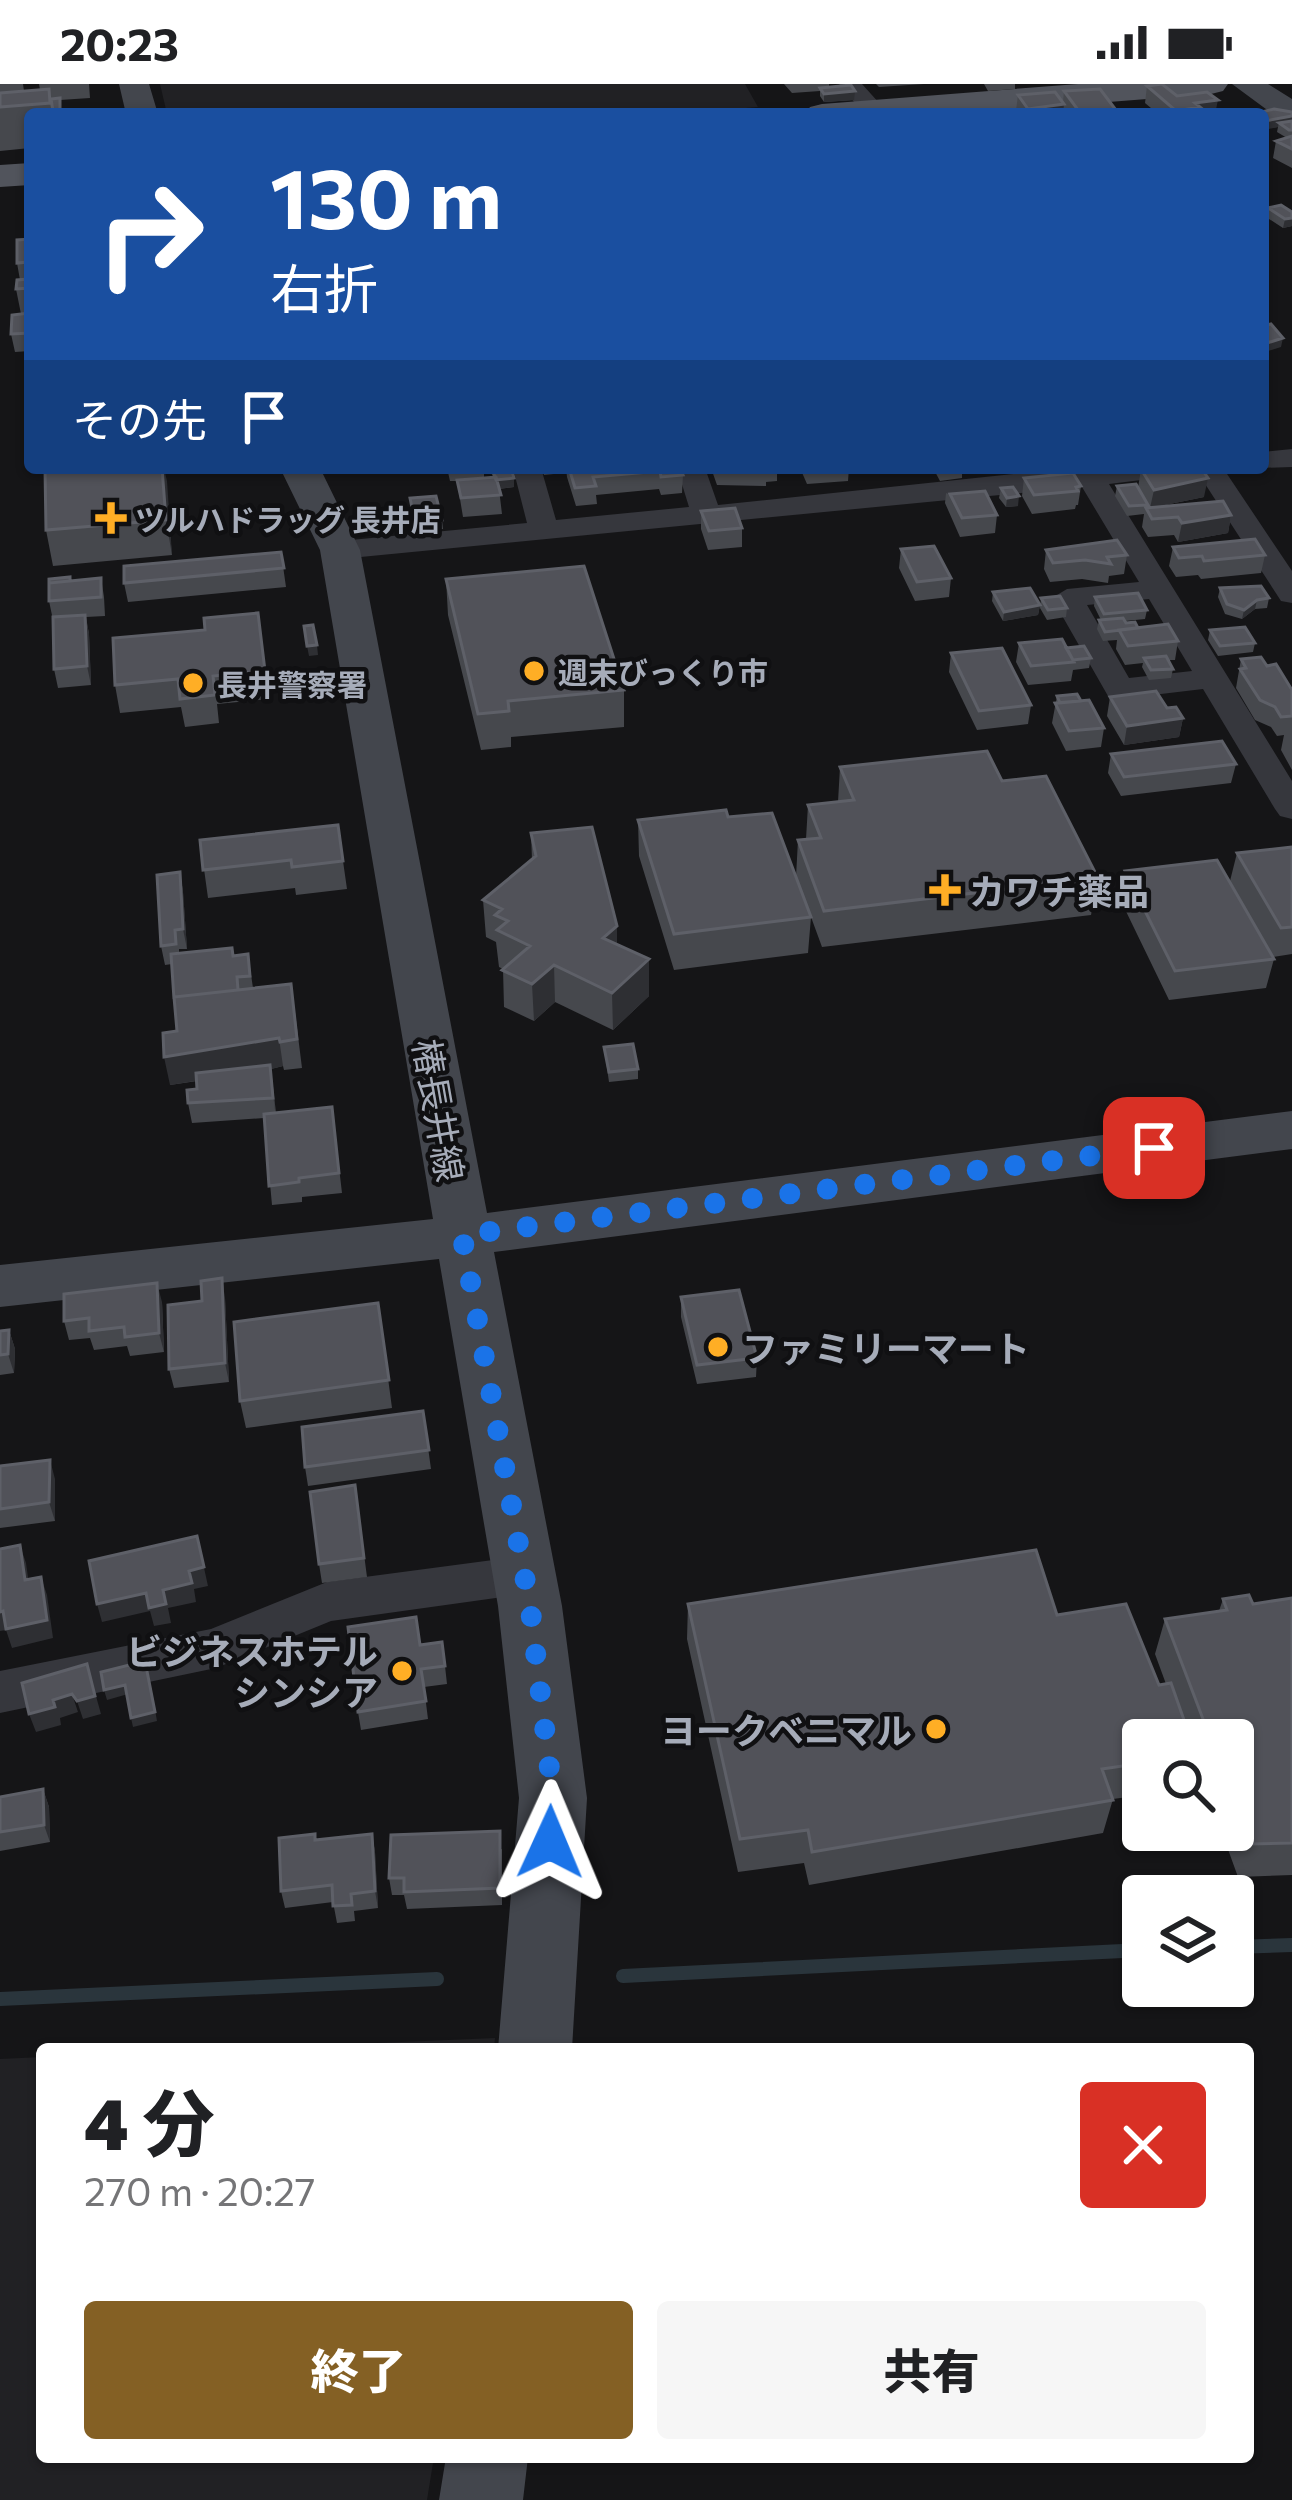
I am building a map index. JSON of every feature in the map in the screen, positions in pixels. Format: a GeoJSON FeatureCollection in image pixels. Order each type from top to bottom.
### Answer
{"type":"FeatureCollection","features":[{"type":"Feature","properties":{"kind":"main road"},"geometry":{"type":"LineString","coordinates":[[924,108],[1211,84]]}},
{"type":"Feature","properties":{"kind":"main road"},"geometry":{"type":"LineString","coordinates":[[1246,84],[1292,113]]}},
{"type":"Feature","properties":{"kind":"main road","name":"椿長井線"},"geometry":{"type":"LineString","coordinates":[[303,474],[340,550],[524,1575],[553,1798],[535,2043]]}},
{"type":"Feature","properties":{"kind":"main road"},"geometry":{"type":"LineString","coordinates":[[0,1286],[462,1235],[1292,1130]]}},
{"type":"Feature","properties":{"kind":"main road"},"geometry":{"type":"LineString","coordinates":[[482,2500],[486,2463]]}},
{"type":"Feature","properties":{"kind":"street"},"geometry":{"type":"LineString","coordinates":[[850,84],[872,108]]}},
{"type":"Feature","properties":{"kind":"street"},"geometry":{"type":"LineString","coordinates":[[529,474],[544,529]]}},
{"type":"Feature","properties":{"kind":"street"},"geometry":{"type":"LineString","coordinates":[[693,474],[706,513]]}},
{"type":"Feature","properties":{"kind":"street"},"geometry":{"type":"LineString","coordinates":[[872,474],[882,496]]}},
{"type":"Feature","properties":{"kind":"street"},"geometry":{"type":"LineString","coordinates":[[340,550],[882,496],[973,478],[1049,474]]}},
{"type":"Feature","properties":{"kind":"street"},"geometry":{"type":"LineString","coordinates":[[1088,474],[1292,809]]}},
{"type":"Feature","properties":{"kind":"street"},"geometry":{"type":"LineString","coordinates":[[1213,474],[1292,594]]}},
{"type":"Feature","properties":{"kind":"street"},"geometry":{"type":"LineString","coordinates":[[1158,590],[1067,598],[1119,688],[1212,678]]}},
{"type":"Feature","properties":{"kind":"street"},"geometry":{"type":"LineString","coordinates":[[0,1692],[216,1648],[326,1602],[524,1575]]}},
{"type":"Feature","properties":{"kind":"shaded area"},"geometry":{"type":"Polygon","coordinates":[[[160,84],[745,84],[758,107],[746,108],[166,108],[160,84]]]}},
{"type":"Feature","properties":{"kind":"shaded area"},"geometry":{"type":"Polygon","coordinates":[[[495,2038],[495,2043],[377,2043],[495,2038]]]}},
{"type":"Feature","properties":{"kind":"shaded area"},"geometry":{"type":"Polygon","coordinates":[[[36,2057],[36,2463],[433,2463],[427,2500],[0,2500],[0,2059],[36,2057]]]}},
{"type":"Feature","properties":{"kind":"building"},"geometry":{"type":"Polygon","coordinates":[[[1162,84],[1177,96],[1207,92],[1218,100],[1195,103],[1200,107],[1173,108],[1147,86],[1162,84]]]}},
{"type":"Feature","properties":{"kind":"building"},"geometry":{"type":"Polygon","coordinates":[[[851,85],[855,91],[824,94],[820,88],[851,85]]]}},
{"type":"Feature","properties":{"kind":"building"},"geometry":{"type":"Polygon","coordinates":[[[49,89],[50,103],[0,107],[0,93],[49,89]]]}},
{"type":"Feature","properties":{"kind":"building"},"geometry":{"type":"Polygon","coordinates":[[[1100,89],[1114,108],[1077,108],[1064,91],[1100,89]]]}},
{"type":"Feature","properties":{"kind":"building"},"geometry":{"type":"Polygon","coordinates":[[[1055,92],[1064,104],[1027,108],[1018,95],[1055,92]]]}},
{"type":"Feature","properties":{"kind":"building"},"geometry":{"type":"Polygon","coordinates":[[[1269,110],[1292,112],[1292,116],[1269,120],[1269,110]]]}},
{"type":"Feature","properties":{"kind":"building"},"geometry":{"type":"Polygon","coordinates":[[[1292,136],[1292,149],[1276,141],[1292,136]]]}},
{"type":"Feature","properties":{"kind":"building"},"geometry":{"type":"Polygon","coordinates":[[[1281,205],[1292,212],[1292,218],[1285,219],[1269,208],[1281,205]]]}},
{"type":"Feature","properties":{"kind":"building"},"geometry":{"type":"Polygon","coordinates":[[[24,239],[24,262],[17,263],[17,240],[24,239]]]}},
{"type":"Feature","properties":{"kind":"building"},"geometry":{"type":"Polygon","coordinates":[[[24,314],[24,333],[11,334],[12,315],[24,314]]]}},
{"type":"Feature","properties":{"kind":"building"},"geometry":{"type":"Polygon","coordinates":[[[1271,324],[1283,338],[1269,342],[1271,324]]]}},
{"type":"Feature","properties":{"kind":"building"},"geometry":{"type":"Polygon","coordinates":[[[45,474],[162,474],[166,520],[46,530],[45,474]]]}},
{"type":"Feature","properties":{"kind":"building"},"geometry":{"type":"Polygon","coordinates":[[[494,474],[513,474],[514,478],[496,480],[494,474]]]}},
{"type":"Feature","properties":{"kind":"building"},"geometry":{"type":"Polygon","coordinates":[[[571,474],[626,474],[593,477],[596,486],[575,488],[571,474]]]}},
{"type":"Feature","properties":{"kind":"building"},"geometry":{"type":"Polygon","coordinates":[[[1074,474],[1081,486],[1076,487],[1078,491],[1034,495],[1024,478],[1074,474]]]}},
{"type":"Feature","properties":{"kind":"building"},"geometry":{"type":"Polygon","coordinates":[[[1144,474],[1205,474],[1208,478],[1154,490],[1144,474]]]}},
{"type":"Feature","properties":{"kind":"building"},"geometry":{"type":"Polygon","coordinates":[[[496,477],[501,495],[461,498],[457,480],[496,477]]]}},
{"type":"Feature","properties":{"kind":"building"},"geometry":{"type":"Polygon","coordinates":[[[1136,484],[1148,505],[1129,506],[1117,486],[1136,484]]]}},
{"type":"Feature","properties":{"kind":"building"},"geometry":{"type":"Polygon","coordinates":[[[1013,487],[1019,496],[1007,498],[1001,488],[1013,487]]]}},
{"type":"Feature","properties":{"kind":"building"},"geometry":{"type":"Polygon","coordinates":[[[985,491],[997,515],[962,518],[950,494],[985,491]]]}},
{"type":"Feature","properties":{"kind":"building"},"geometry":{"type":"Polygon","coordinates":[[[436,496],[442,520],[415,522],[410,498],[436,496]]]}},
{"type":"Feature","properties":{"kind":"building"},"geometry":{"type":"Polygon","coordinates":[[[1223,501],[1231,515],[1182,523],[1178,517],[1152,519],[1146,508],[1223,501]]]}},
{"type":"Feature","properties":{"kind":"building"},"geometry":{"type":"Polygon","coordinates":[[[735,508],[742,528],[709,531],[701,511],[735,508]]]}},
{"type":"Feature","properties":{"kind":"building"},"geometry":{"type":"Polygon","coordinates":[[[1255,539],[1265,555],[1204,561],[1202,556],[1179,558],[1173,547],[1255,539]]]}},
{"type":"Feature","properties":{"kind":"building"},"geometry":{"type":"Polygon","coordinates":[[[1117,540],[1127,555],[1107,557],[1111,564],[1053,563],[1046,550],[1117,540]]]}},
{"type":"Feature","properties":{"kind":"building"},"geometry":{"type":"Polygon","coordinates":[[[934,546],[951,578],[917,582],[901,549],[934,546]]]}},
{"type":"Feature","properties":{"kind":"building"},"geometry":{"type":"Polygon","coordinates":[[[281,552],[284,568],[124,583],[124,566],[281,552]]]}},
{"type":"Feature","properties":{"kind":"building","name":"週末びっくり市"},"geometry":{"type":"Polygon","coordinates":[[[584,566],[624,690],[508,701],[509,711],[478,714],[446,579],[584,566]]]}},
{"type":"Feature","properties":{"kind":"building"},"geometry":{"type":"Polygon","coordinates":[[[101,578],[101,597],[49,601],[49,583],[101,578]]]}},
{"type":"Feature","properties":{"kind":"building"},"geometry":{"type":"Polygon","coordinates":[[[1261,586],[1269,598],[1244,610],[1227,604],[1220,588],[1261,586]]]}},
{"type":"Feature","properties":{"kind":"building"},"geometry":{"type":"Polygon","coordinates":[[[1030,588],[1040,605],[1004,612],[993,592],[1030,588]]]}},
{"type":"Feature","properties":{"kind":"building"},"geometry":{"type":"Polygon","coordinates":[[[1138,593],[1147,610],[1104,614],[1095,597],[1138,593]]]}},
{"type":"Feature","properties":{"kind":"building"},"geometry":{"type":"Polygon","coordinates":[[[1060,596],[1067,608],[1048,610],[1041,598],[1060,596]]]}},
{"type":"Feature","properties":{"kind":"building"},"geometry":{"type":"Polygon","coordinates":[[[258,613],[265,671],[213,676],[215,695],[180,699],[178,679],[115,685],[113,638],[205,630],[204,618],[258,613]]]}},
{"type":"Feature","properties":{"kind":"building"},"geometry":{"type":"Polygon","coordinates":[[[85,615],[87,666],[54,669],[53,617],[85,615]]]}},
{"type":"Feature","properties":{"kind":"building"},"geometry":{"type":"Polygon","coordinates":[[[1123,618],[1138,628],[1105,632],[1099,620],[1123,618]]]}},
{"type":"Feature","properties":{"kind":"building"},"geometry":{"type":"Polygon","coordinates":[[[1168,624],[1178,641],[1128,646],[1119,630],[1168,624]]]}},
{"type":"Feature","properties":{"kind":"building"},"geometry":{"type":"Polygon","coordinates":[[[313,625],[317,645],[307,646],[304,626],[313,625]]]}},
{"type":"Feature","properties":{"kind":"building"},"geometry":{"type":"Polygon","coordinates":[[[1245,627],[1255,643],[1220,646],[1210,630],[1245,627]]]}},
{"type":"Feature","properties":{"kind":"building"},"geometry":{"type":"Polygon","coordinates":[[[1062,639],[1074,662],[1031,666],[1019,643],[1062,639]]]}},
{"type":"Feature","properties":{"kind":"building"},"geometry":{"type":"Polygon","coordinates":[[[1084,646],[1091,658],[1073,660],[1066,648],[1084,646]]]}},
{"type":"Feature","properties":{"kind":"building"},"geometry":{"type":"Polygon","coordinates":[[[1002,648],[1031,705],[979,711],[951,653],[1002,648]]]}},
{"type":"Feature","properties":{"kind":"building"},"geometry":{"type":"Polygon","coordinates":[[[1166,656],[1173,669],[1151,670],[1144,658],[1166,656]]]}},
{"type":"Feature","properties":{"kind":"building"},"geometry":{"type":"Polygon","coordinates":[[[1261,657],[1267,666],[1276,664],[1292,690],[1292,716],[1281,717],[1275,707],[1260,700],[1240,669],[1246,668],[1241,659],[1261,657]]]}},
{"type":"Feature","properties":{"kind":"building"},"geometry":{"type":"Polygon","coordinates":[[[1156,691],[1167,708],[1176,707],[1183,718],[1127,726],[1110,697],[1156,691]]]}},
{"type":"Feature","properties":{"kind":"building"},"geometry":{"type":"Polygon","coordinates":[[[1077,694],[1081,701],[1060,703],[1057,696],[1077,694]]]}},
{"type":"Feature","properties":{"kind":"building"},"geometry":{"type":"Polygon","coordinates":[[[1089,700],[1104,728],[1069,731],[1055,703],[1089,700]]]}},
{"type":"Feature","properties":{"kind":"building"},"geometry":{"type":"Polygon","coordinates":[[[1222,741],[1236,764],[1124,777],[1111,754],[1222,741]]]}},
{"type":"Feature","properties":{"kind":"building"},"geometry":{"type":"Polygon","coordinates":[[[987,751],[1002,781],[1046,776],[1098,878],[824,911],[798,840],[821,838],[808,805],[854,800],[840,767],[987,751]]]}},
{"type":"Feature","properties":{"kind":"building"},"geometry":{"type":"Polygon","coordinates":[[[726,810],[728,817],[772,813],[811,917],[674,934],[638,820],[726,810]]]}},
{"type":"Feature","properties":{"kind":"building"},"geometry":{"type":"Polygon","coordinates":[[[338,825],[343,861],[292,867],[291,860],[203,870],[200,840],[338,825]]]}},
{"type":"Feature","properties":{"kind":"building"},"geometry":{"type":"Polygon","coordinates":[[[592,827],[617,926],[603,938],[649,959],[612,993],[554,965],[532,984],[502,970],[530,946],[497,930],[508,921],[495,915],[502,909],[483,900],[536,856],[531,833],[592,827]]]}},
{"type":"Feature","properties":{"kind":"building"},"geometry":{"type":"Polygon","coordinates":[[[1292,847],[1292,927],[1281,928],[1237,853],[1292,847]]]}},
{"type":"Feature","properties":{"kind":"building"},"geometry":{"type":"Polygon","coordinates":[[[1217,860],[1274,959],[1175,971],[1125,871],[1217,860]]]}},
{"type":"Feature","properties":{"kind":"building"},"geometry":{"type":"Polygon","coordinates":[[[180,872],[183,929],[175,930],[176,944],[161,946],[157,875],[180,872]]]}},
{"type":"Feature","properties":{"kind":"building"},"geometry":{"type":"Polygon","coordinates":[[[232,948],[233,956],[248,954],[250,976],[237,977],[238,990],[174,999],[171,954],[232,948]]]}},
{"type":"Feature","properties":{"kind":"building"},"geometry":{"type":"Polygon","coordinates":[[[291,984],[297,1039],[164,1057],[163,1033],[177,1031],[174,997],[291,984]]]}},
{"type":"Feature","properties":{"kind":"building"},"geometry":{"type":"Polygon","coordinates":[[[633,1044],[638,1069],[609,1072],[604,1047],[633,1044]]]}},
{"type":"Feature","properties":{"kind":"building"},"geometry":{"type":"Polygon","coordinates":[[[270,1065],[273,1098],[188,1103],[187,1090],[197,1089],[196,1073],[270,1065]]]}},
{"type":"Feature","properties":{"kind":"building"},"geometry":{"type":"Polygon","coordinates":[[[332,1107],[339,1173],[269,1186],[264,1114],[332,1107]]]}},
{"type":"Feature","properties":{"kind":"building"},"geometry":{"type":"Polygon","coordinates":[[[222,1278],[225,1363],[169,1369],[168,1305],[202,1301],[201,1281],[222,1278]]]}},
{"type":"Feature","properties":{"kind":"building"},"geometry":{"type":"Polygon","coordinates":[[[157,1283],[159,1333],[125,1337],[124,1327],[89,1331],[89,1318],[64,1321],[64,1294],[157,1283]]]}},
{"type":"Feature","properties":{"kind":"building","name":"ファミリーマート"},"geometry":{"type":"Polygon","coordinates":[[[739,1290],[757,1358],[697,1365],[681,1297],[739,1290]]]}},
{"type":"Feature","properties":{"kind":"building"},"geometry":{"type":"Polygon","coordinates":[[[378,1303],[389,1380],[240,1401],[234,1322],[378,1303]]]}},
{"type":"Feature","properties":{"kind":"building"},"geometry":{"type":"Polygon","coordinates":[[[9,1330],[8,1354],[0,1355],[0,1331],[9,1330]]]}},
{"type":"Feature","properties":{"kind":"building"},"geometry":{"type":"Polygon","coordinates":[[[423,1411],[429,1450],[305,1467],[302,1427],[423,1411]]]}},
{"type":"Feature","properties":{"kind":"building"},"geometry":{"type":"Polygon","coordinates":[[[50,1460],[49,1502],[0,1509],[0,1466],[50,1460]]]}},
{"type":"Feature","properties":{"kind":"building"},"geometry":{"type":"Polygon","coordinates":[[[355,1485],[364,1558],[319,1564],[310,1492],[355,1485]]]}},
{"type":"Feature","properties":{"kind":"building"},"geometry":{"type":"Polygon","coordinates":[[[197,1536],[204,1567],[189,1571],[192,1583],[163,1590],[166,1604],[149,1608],[146,1593],[97,1604],[89,1561],[197,1536]]]}},
{"type":"Feature","properties":{"kind":"building"},"geometry":{"type":"Polygon","coordinates":[[[20,1545],[25,1580],[41,1577],[47,1620],[6,1629],[0,1612],[0,1549],[20,1545]]]}},
{"type":"Feature","properties":{"kind":"building","name":"ヨークベニマル"},"geometry":{"type":"Polygon","coordinates":[[[1036,1550],[1057,1615],[1126,1604],[1159,1685],[1171,1683],[1184,1719],[1122,1719],[1122,1766],[1102,1769],[1113,1800],[812,1852],[808,1830],[740,1839],[688,1604],[1036,1550]]]}},
{"type":"Feature","properties":{"kind":"building"},"geometry":{"type":"Polygon","coordinates":[[[1249,1595],[1253,1604],[1292,1598],[1292,1843],[1254,1844],[1254,1719],[1203,1719],[1165,1619],[1227,1610],[1223,1599],[1249,1595]]]}},
{"type":"Feature","properties":{"kind":"building"},"geometry":{"type":"Polygon","coordinates":[[[416,1617],[420,1645],[442,1642],[445,1666],[421,1669],[426,1701],[358,1712],[348,1627],[416,1617]]]}},
{"type":"Feature","properties":{"kind":"building"},"geometry":{"type":"Polygon","coordinates":[[[145,1661],[155,1712],[131,1718],[125,1685],[104,1690],[101,1672],[145,1661]]]}},
{"type":"Feature","properties":{"kind":"building"},"geometry":{"type":"Polygon","coordinates":[[[87,1664],[95,1696],[77,1701],[72,1694],[53,1700],[55,1707],[29,1714],[22,1683],[87,1664]]]}},
{"type":"Feature","properties":{"kind":"building"},"geometry":{"type":"Polygon","coordinates":[[[43,1789],[44,1825],[0,1832],[0,1797],[43,1789]]]}},
{"type":"Feature","properties":{"kind":"building"},"geometry":{"type":"Polygon","coordinates":[[[500,1831],[500,1888],[404,1892],[404,1878],[389,1878],[391,1835],[500,1831]]]}},
{"type":"Feature","properties":{"kind":"building"},"geometry":{"type":"Polygon","coordinates":[[[315,1834],[315,1840],[372,1834],[375,1891],[351,1894],[352,1905],[333,1906],[332,1885],[281,1891],[279,1838],[315,1834]]]}},
{"type":"Feature","properties":{"kind":"waterway"},"geometry":{"type":"LineString","coordinates":[[1254,1946],[1292,1945]]}},
{"type":"Feature","properties":{"kind":"waterway"},"geometry":{"type":"LineString","coordinates":[[623,1976],[1122,1951]]}},
{"type":"Feature","properties":{"kind":"waterway"},"geometry":{"type":"LineString","coordinates":[[0,1999],[437,1979]]}},
{"type":"Feature","properties":{"kind":"place","name":"ツルハドラッグ 長井店"},"geometry":{"type":"Point","coordinates":[111,518]}},
{"type":"Feature","properties":{"kind":"place","name":"週末びっくり市"},"geometry":{"type":"Point","coordinates":[534,671]}},
{"type":"Feature","properties":{"kind":"place","name":"長井警察署"},"geometry":{"type":"Point","coordinates":[193,683]}},
{"type":"Feature","properties":{"kind":"place","name":"カワチ薬品"},"geometry":{"type":"Point","coordinates":[945,890]}},
{"type":"Feature","properties":{"kind":"place","name":"ファミリーマート"},"geometry":{"type":"Point","coordinates":[718,1347]}},
{"type":"Feature","properties":{"kind":"place","name":"ビジネスホテル シンシア"},"geometry":{"type":"Point","coordinates":[402,1671]}},
{"type":"Feature","properties":{"kind":"place","name":"ヨークベニマル"},"geometry":{"type":"Point","coordinates":[936,1729]}},
{"type":"Feature","properties":{"kind":"route"},"geometry":{"type":"LineString","coordinates":[[550,1842],[553,1798],[530,1606],[462,1235],[1154,1148]]}}]}
